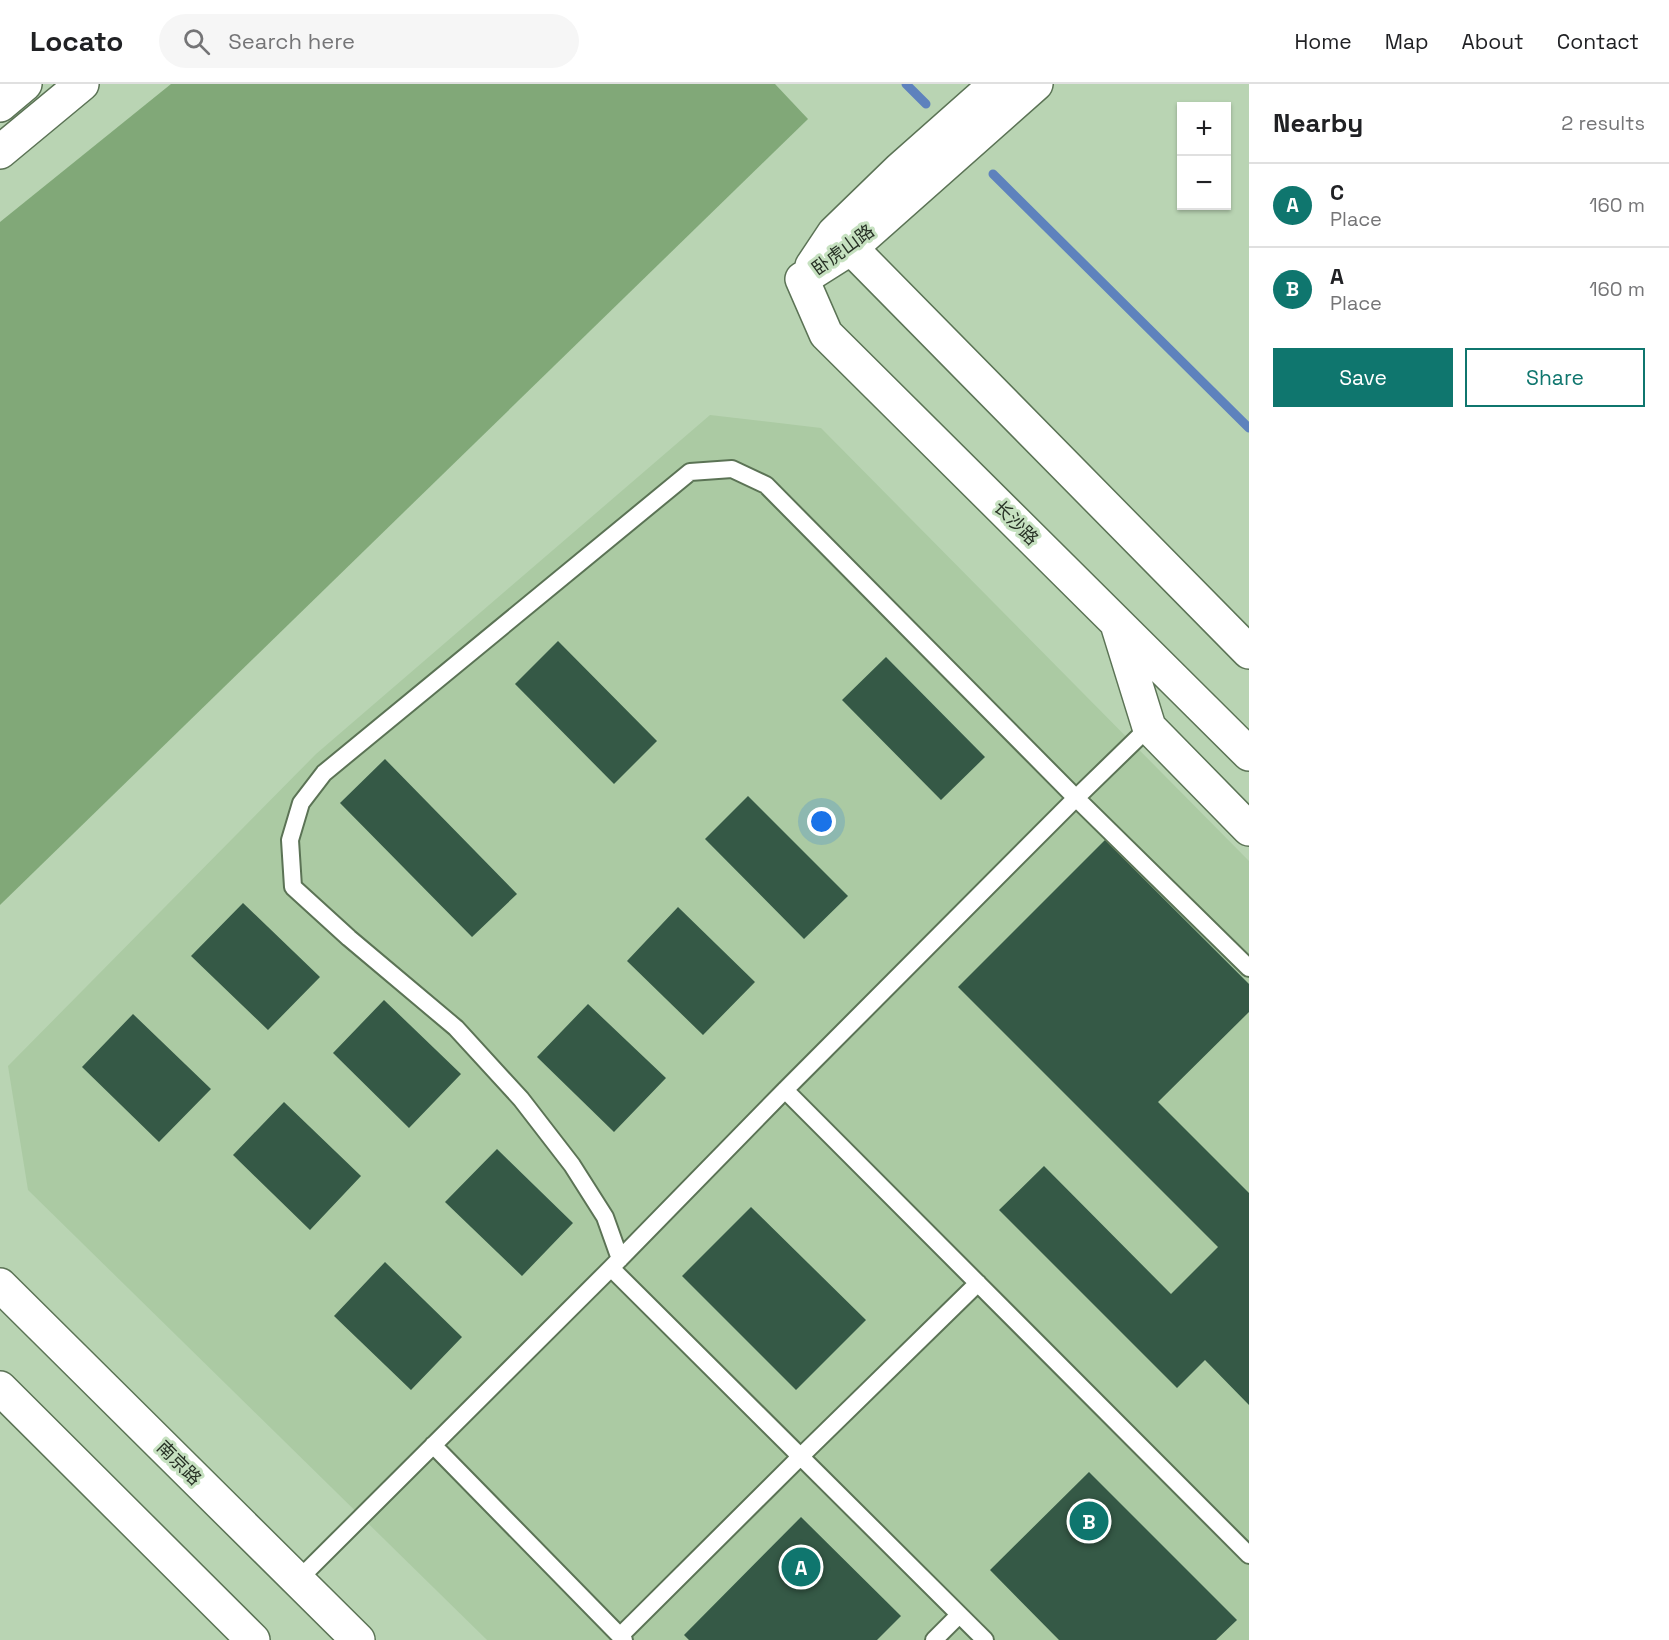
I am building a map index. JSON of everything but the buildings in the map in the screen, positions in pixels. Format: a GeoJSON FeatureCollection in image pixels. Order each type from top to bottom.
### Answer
{"type":"FeatureCollection","features":[{"type":"Feature","properties":{"kind":"main road"},"geometry":{"type":"LineString","coordinates":[[0,105],[25,84]]}},
{"type":"Feature","properties":{"kind":"main road"},"geometry":{"type":"LineString","coordinates":[[0,152],[82,84]]}},
{"type":"Feature","properties":{"kind":"main road","name":"卧虎山路"},"geometry":{"type":"LineString","coordinates":[[802,279],[834,233],[900,169],[996,84]]}},
{"type":"Feature","properties":{"kind":"main road","name":"卧虎山路"},"geometry":{"type":"LineString","coordinates":[[802,279],[851,248],[1036,84]]}},
{"type":"Feature","properties":{"kind":"main road"},"geometry":{"type":"LineString","coordinates":[[851,248],[1249,652]]}},
{"type":"Feature","properties":{"kind":"main road","name":"长沙路"},"geometry":{"type":"LineString","coordinates":[[802,279],[826,334],[1249,754]]}},
{"type":"Feature","properties":{"kind":"main road"},"geometry":{"type":"LineString","coordinates":[[1116,623],[1149,727],[1249,829]]}},
{"type":"Feature","properties":{"kind":"main road","name":"南京路"},"geometry":{"type":"LineString","coordinates":[[0,1285],[358,1640]]}},
{"type":"Feature","properties":{"kind":"main road"},"geometry":{"type":"LineString","coordinates":[[0,1389],[254,1640]]}},
{"type":"Feature","properties":{"kind":"lane"},"geometry":{"type":"LineString","coordinates":[[985,1640],[801,1456],[616,1264],[605,1217],[572,1165],[521,1098],[456,1028],[349,938],[293,887],[290,840],[301,803],[324,773],[690,472],[732,469],[766,484],[1076,798],[1249,968]]}},
{"type":"Feature","properties":{"kind":"lane"},"geometry":{"type":"LineString","coordinates":[[298,1580],[616,1264],[785,1090],[1149,727]]}},
{"type":"Feature","properties":{"kind":"lane"},"geometry":{"type":"LineString","coordinates":[[785,1090],[1249,1555]]}},
{"type":"Feature","properties":{"kind":"lane"},"geometry":{"type":"LineString","coordinates":[[433,1445],[622,1638],[801,1456],[978,1283]]}},
{"type":"Feature","properties":{"kind":"lane"},"geometry":{"type":"LineString","coordinates":[[934,1640],[959,1615]]}},
{"type":"Feature","properties":{"kind":"shaded area"},"geometry":{"type":"Polygon","coordinates":[[[171,84],[775,84],[808,119],[0,905],[0,222],[171,84]]]}},
{"type":"Feature","properties":{"kind":"shaded area"},"geometry":{"type":"Polygon","coordinates":[[[710,415],[821,428],[1249,861],[1249,1640],[487,1640],[28,1190],[8,1066],[316,754],[710,415]]]}},
{"type":"Feature","properties":{"kind":"waterway"},"geometry":{"type":"LineString","coordinates":[[906,84],[926,104]]}},
{"type":"Feature","properties":{"kind":"waterway"},"geometry":{"type":"LineString","coordinates":[[993,174],[1249,428]]}},
{"type":"Feature","properties":{"kind":"place","name":"A"},"geometry":{"type":"Point","coordinates":[1089,1521]}},
{"type":"Feature","properties":{"kind":"place","name":"C"},"geometry":{"type":"Point","coordinates":[801,1567]}}]}
